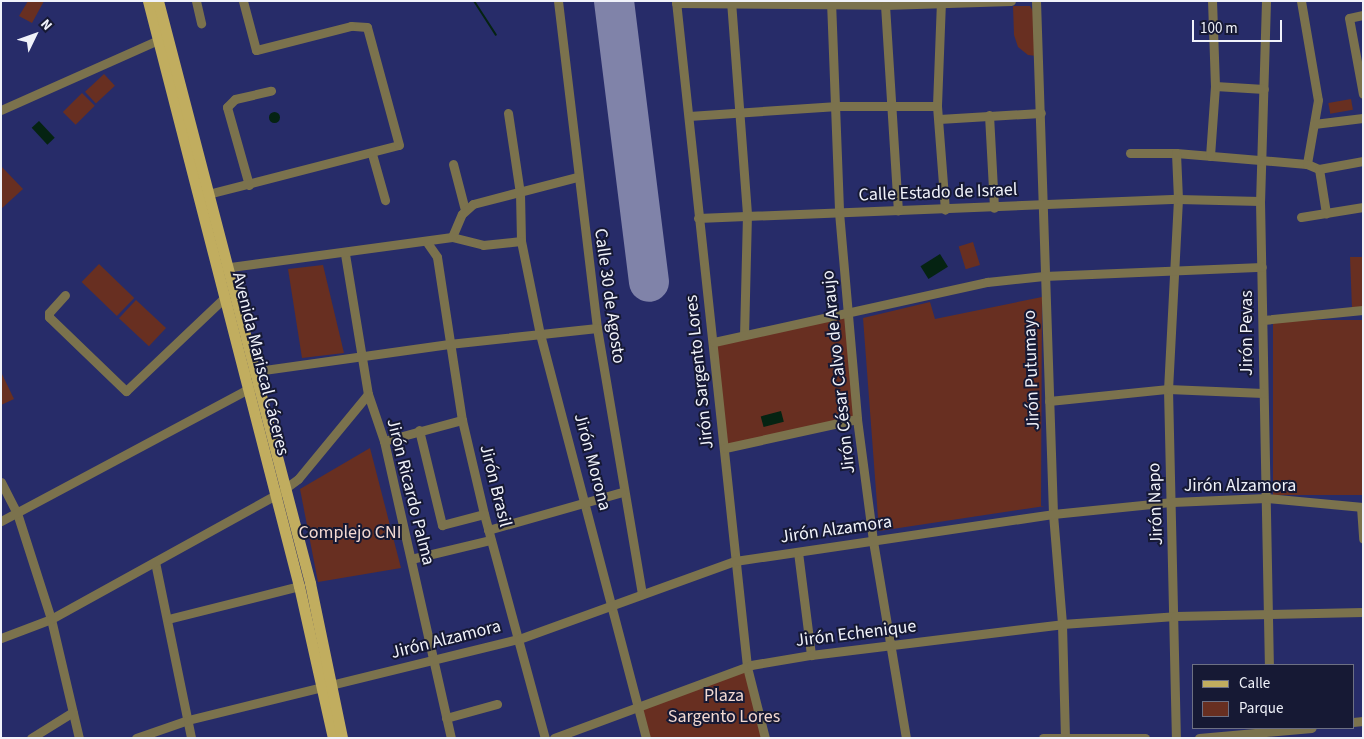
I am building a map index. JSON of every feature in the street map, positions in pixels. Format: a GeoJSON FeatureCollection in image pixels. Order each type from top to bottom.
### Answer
{"type":"FeatureCollection","features":[{"type":"Feature","properties":{"kind":"main road","name":"Avenida Mariscal Cáceres"},"geometry":{"type":"LineString","coordinates":[[148,1],[162,38],[281,492],[310,583],[327,686],[333,738]]}},
{"type":"Feature","properties":{"kind":"main road","name":"Avenida Mariscal Cáceres"},"geometry":{"type":"LineString","coordinates":[[158,1],[162,38]]}},
{"type":"Feature","properties":{"kind":"main road","name":"Avenida Mariscal Cáceres"},"geometry":{"type":"LineString","coordinates":[[222,268],[225,297],[250,372]]}},
{"type":"Feature","properties":{"kind":"main road","name":"Avenida Mariscal Cáceres"},"geometry":{"type":"LineString","coordinates":[[281,492],[299,586],[342,738]]}},
{"type":"Feature","properties":{"kind":"street"},"geometry":{"type":"LineString","coordinates":[[196,1],[201,23]]}},
{"type":"Feature","properties":{"kind":"street"},"geometry":{"type":"LineString","coordinates":[[203,196],[372,154],[398,145],[367,27],[351,26],[256,50],[243,1]]}},
{"type":"Feature","properties":{"kind":"street","name":"Calle 30 de Agosto"},"geometry":{"type":"LineString","coordinates":[[558,1],[577,177],[597,328],[622,492],[642,594]]}},
{"type":"Feature","properties":{"kind":"street"},"geometry":{"type":"LineString","coordinates":[[676,2],[831,3],[885,6],[1011,1]]}},
{"type":"Feature","properties":{"kind":"street","name":"Jirón Putumayo"},"geometry":{"type":"LineString","coordinates":[[1036,1],[1053,514],[1062,624],[1065,737]]}},
{"type":"Feature","properties":{"kind":"street"},"geometry":{"type":"LineString","coordinates":[[1210,156],[1215,86],[1212,1]]}},
{"type":"Feature","properties":{"kind":"street","name":"Jirón Pevas"},"geometry":{"type":"LineString","coordinates":[[1266,1],[1260,201],[1269,664]]}},
{"type":"Feature","properties":{"kind":"street"},"geometry":{"type":"LineString","coordinates":[[1300,1],[1318,100],[1307,164]]}},
{"type":"Feature","properties":{"kind":"street","name":"Jirón Sargento Lores"},"geometry":{"type":"LineString","coordinates":[[676,2],[698,218],[714,342],[747,667],[765,738]]}},
{"type":"Feature","properties":{"kind":"street"},"geometry":{"type":"LineString","coordinates":[[731,2],[747,214],[744,335]]}},
{"type":"Feature","properties":{"kind":"street","name":"Jirón César Calvo de Araujo"},"geometry":{"type":"LineString","coordinates":[[831,3],[839,212],[850,312],[857,419],[873,541],[906,738]]}},
{"type":"Feature","properties":{"kind":"street"},"geometry":{"type":"LineString","coordinates":[[941,3],[937,106],[946,210]]}},
{"type":"Feature","properties":{"kind":"street"},"geometry":{"type":"LineString","coordinates":[[885,6],[898,211]]}},
{"type":"Feature","properties":{"kind":"street"},"geometry":{"type":"LineString","coordinates":[[1363,15],[1349,18],[1363,94]]}},
{"type":"Feature","properties":{"kind":"street"},"geometry":{"type":"LineString","coordinates":[[1,110],[162,38]]}},
{"type":"Feature","properties":{"kind":"street"},"geometry":{"type":"LineString","coordinates":[[1215,86],[1264,89]]}},
{"type":"Feature","properties":{"kind":"street"},"geometry":{"type":"LineString","coordinates":[[249,185],[227,107],[235,99],[271,91]]}},
{"type":"Feature","properties":{"kind":"street"},"geometry":{"type":"LineString","coordinates":[[689,116],[834,106],[937,106]]}},
{"type":"Feature","properties":{"kind":"street","name":"Jirón Morona"},"geometry":{"type":"LineString","coordinates":[[508,113],[520,193],[520,241],[540,334],[614,607],[646,738]]}},
{"type":"Feature","properties":{"kind":"street"},"geometry":{"type":"LineString","coordinates":[[939,119],[1040,113]]}},
{"type":"Feature","properties":{"kind":"street"},"geometry":{"type":"LineString","coordinates":[[989,115],[994,208]]}},
{"type":"Feature","properties":{"kind":"street"},"geometry":{"type":"LineString","coordinates":[[1314,124],[1363,118]]}},
{"type":"Feature","properties":{"kind":"street"},"geometry":{"type":"LineString","coordinates":[[1130,153],[1176,153],[1260,160],[1307,164],[1319,169],[1363,161]]}},
{"type":"Feature","properties":{"kind":"street","name":"Jirón Napo"},"geometry":{"type":"LineString","coordinates":[[1176,153],[1178,199],[1168,389],[1176,738]]}},
{"type":"Feature","properties":{"kind":"street"},"geometry":{"type":"LineString","coordinates":[[372,154],[384,200]]}},
{"type":"Feature","properties":{"kind":"street"},"geometry":{"type":"LineString","coordinates":[[453,164],[465,210]]}},
{"type":"Feature","properties":{"kind":"street"},"geometry":{"type":"LineString","coordinates":[[1319,169],[1326,213]]}},
{"type":"Feature","properties":{"kind":"street"},"geometry":{"type":"LineString","coordinates":[[433,250],[448,238],[465,210],[473,204],[577,177]]}},
{"type":"Feature","properties":{"kind":"street","name":"Calle Estado de Israel"},"geometry":{"type":"LineString","coordinates":[[698,218],[747,214],[946,210],[1178,199],[1260,201]]}},
{"type":"Feature","properties":{"kind":"street"},"geometry":{"type":"LineString","coordinates":[[1301,217],[1363,207]]}},
{"type":"Feature","properties":{"kind":"street"},"geometry":{"type":"LineString","coordinates":[[222,268],[345,254],[448,238],[483,244],[520,241]]}},
{"type":"Feature","properties":{"kind":"street","name":"Jirón Brasil"},"geometry":{"type":"LineString","coordinates":[[426,241],[433,250],[462,420],[484,514],[545,738]]}},
{"type":"Feature","properties":{"kind":"street","name":"Jirón Ricardo Palma"},"geometry":{"type":"LineString","coordinates":[[345,254],[368,394],[384,441],[451,738]]}},
{"type":"Feature","properties":{"kind":"street"},"geometry":{"type":"LineString","coordinates":[[714,342],[987,282],[1044,276],[1175,269],[1262,267]]}},
{"type":"Feature","properties":{"kind":"street"},"geometry":{"type":"LineString","coordinates":[[65,295],[49,313],[49,317],[126,392],[225,297]]}},
{"type":"Feature","properties":{"kind":"street"},"geometry":{"type":"LineString","coordinates":[[1263,320],[1363,310]]}},
{"type":"Feature","properties":{"kind":"street"},"geometry":{"type":"LineString","coordinates":[[250,372],[449,344],[597,328]]}},
{"type":"Feature","properties":{"kind":"street"},"geometry":{"type":"LineString","coordinates":[[1,521],[253,386]]}},
{"type":"Feature","properties":{"kind":"street"},"geometry":{"type":"LineString","coordinates":[[1049,401],[1168,389],[1263,393]]}},
{"type":"Feature","properties":{"kind":"street"},"geometry":{"type":"LineString","coordinates":[[1,638],[51,618],[281,492],[298,479],[368,394]]}},
{"type":"Feature","properties":{"kind":"street"},"geometry":{"type":"LineString","coordinates":[[725,448],[857,419]]}},
{"type":"Feature","properties":{"kind":"street"},"geometry":{"type":"LineString","coordinates":[[384,441],[419,430],[462,420]]}},
{"type":"Feature","properties":{"kind":"street"},"geometry":{"type":"LineString","coordinates":[[419,430],[442,524],[484,514]]}},
{"type":"Feature","properties":{"kind":"street"},"geometry":{"type":"LineString","coordinates":[[1,482],[16,513],[51,618],[79,738]]}},
{"type":"Feature","properties":{"kind":"street"},"geometry":{"type":"LineString","coordinates":[[488,530],[622,492]]}},
{"type":"Feature","properties":{"kind":"street","name":"Jirón Alzamora"},"geometry":{"type":"LineString","coordinates":[[136,738],[188,720],[519,639],[614,607],[642,594],[735,561],[1053,514],[1172,502],[1266,498],[1362,507]]}},
{"type":"Feature","properties":{"kind":"street"},"geometry":{"type":"LineString","coordinates":[[1362,507],[1363,539]]}},
{"type":"Feature","properties":{"kind":"street"},"geometry":{"type":"LineString","coordinates":[[411,559],[491,540]]}},
{"type":"Feature","properties":{"kind":"street"},"geometry":{"type":"LineString","coordinates":[[798,552],[811,655]]}},
{"type":"Feature","properties":{"kind":"street"},"geometry":{"type":"LineString","coordinates":[[155,562],[191,738]]}},
{"type":"Feature","properties":{"kind":"street"},"geometry":{"type":"LineString","coordinates":[[168,619],[299,586]]}},
{"type":"Feature","properties":{"kind":"street","name":"Jirón Echenique"},"geometry":{"type":"LineString","coordinates":[[554,738],[637,705],[747,667],[811,655],[1062,624],[1174,616],[1363,612]]}},
{"type":"Feature","properties":{"kind":"street"},"geometry":{"type":"LineString","coordinates":[[446,718],[497,704]]}},
{"type":"Feature","properties":{"kind":"street"},"geometry":{"type":"LineString","coordinates":[[31,738],[74,712]]}},
{"type":"Feature","properties":{"kind":"street"},"geometry":{"type":"LineString","coordinates":[[1199,738],[1234,737],[1304,729]]}},
{"type":"Feature","properties":{"kind":"street"},"geometry":{"type":"LineString","coordinates":[[1043,738],[1145,738]]}},
{"type":"Feature","properties":{"kind":"green space"},"geometry":{"type":"Polygon","coordinates":[[[28,1],[44,1],[32,23],[19,16],[28,1]]]}},
{"type":"Feature","properties":{"kind":"green space"},"geometry":{"type":"Polygon","coordinates":[[[1013,6],[1030,6],[1034,13],[1036,56],[1028,55],[1018,47],[1014,35],[1013,6]]]}},
{"type":"Feature","properties":{"kind":"green space"},"geometry":{"type":"Polygon","coordinates":[[[104,74],[115,86],[96,103],[85,92],[104,74]]]}},
{"type":"Feature","properties":{"kind":"green space"},"geometry":{"type":"Polygon","coordinates":[[[82,93],[95,106],[76,125],[63,112],[82,93]]]}},
{"type":"Feature","properties":{"kind":"green space"},"geometry":{"type":"Polygon","coordinates":[[[1351,99],[1353,110],[1330,114],[1328,103],[1351,99]]]}},
{"type":"Feature","properties":{"kind":"green space"},"geometry":{"type":"Polygon","coordinates":[[[1,166],[23,189],[1,209],[1,166]]]}},
{"type":"Feature","properties":{"kind":"green space"},"geometry":{"type":"Polygon","coordinates":[[[973,242],[980,265],[966,269],[959,246],[973,242]]]}},
{"type":"Feature","properties":{"kind":"green space"},"geometry":{"type":"Polygon","coordinates":[[[1350,257],[1363,257],[1363,307],[1352,308],[1350,257]]]}},
{"type":"Feature","properties":{"kind":"green space"},"geometry":{"type":"Polygon","coordinates":[[[99,264],[134,298],[117,316],[82,282],[99,264]]]}},
{"type":"Feature","properties":{"kind":"green space"},"geometry":{"type":"Polygon","coordinates":[[[323,265],[344,353],[302,358],[288,269],[323,265]]]}},
{"type":"Feature","properties":{"kind":"green space"},"geometry":{"type":"Polygon","coordinates":[[[1042,297],[1041,506],[1045,506],[879,531],[863,318],[930,302],[935,319],[1042,297]]]}},
{"type":"Feature","properties":{"kind":"green space"},"geometry":{"type":"Polygon","coordinates":[[[136,300],[166,328],[149,346],[119,318],[136,300]]]}},
{"type":"Feature","properties":{"kind":"green space"},"geometry":{"type":"Polygon","coordinates":[[[850,312],[857,419],[725,448],[714,342],[850,312]]]}},
{"type":"Feature","properties":{"kind":"green space"},"geometry":{"type":"Polygon","coordinates":[[[1273,320],[1363,320],[1363,495],[1273,495],[1273,320]]]}},
{"type":"Feature","properties":{"kind":"green space"},"geometry":{"type":"Polygon","coordinates":[[[1,372],[14,399],[1,405],[1,372]]]}},
{"type":"Feature","properties":{"kind":"green space","name":"Complejo CNI"},"geometry":{"type":"Polygon","coordinates":[[[370,448],[401,568],[318,582],[300,489],[370,448]]]}},
{"type":"Feature","properties":{"kind":"green space","name":"Plaza Sargento Lores"},"geometry":{"type":"Polygon","coordinates":[[[747,667],[765,738],[646,738],[637,705],[747,667]]]}},
{"type":"Feature","properties":{"kind":"shaded area"},"geometry":{"type":"Polygon","coordinates":[[[272,112],[276,112],[279,117],[278,121],[272,122],[269,119],[269,115],[272,112]]]}},
{"type":"Feature","properties":{"kind":"shaded area"},"geometry":{"type":"Polygon","coordinates":[[[39,121],[55,138],[47,145],[32,128],[39,121]]]}},
{"type":"Feature","properties":{"kind":"shaded area"},"geometry":{"type":"Polygon","coordinates":[[[940,254],[948,267],[928,279],[920,266],[940,254]]]}},
{"type":"Feature","properties":{"kind":"shaded area"},"geometry":{"type":"Polygon","coordinates":[[[781,411],[784,422],[764,427],[761,416],[781,411]]]}},
{"type":"Feature","properties":{"kind":"waterway"},"geometry":{"type":"LineString","coordinates":[[474,1],[496,35]]}},
{"type":"Feature","properties":{"kind":"runway"},"geometry":{"type":"LineString","coordinates":[[614,1],[649,282]]}}]}
